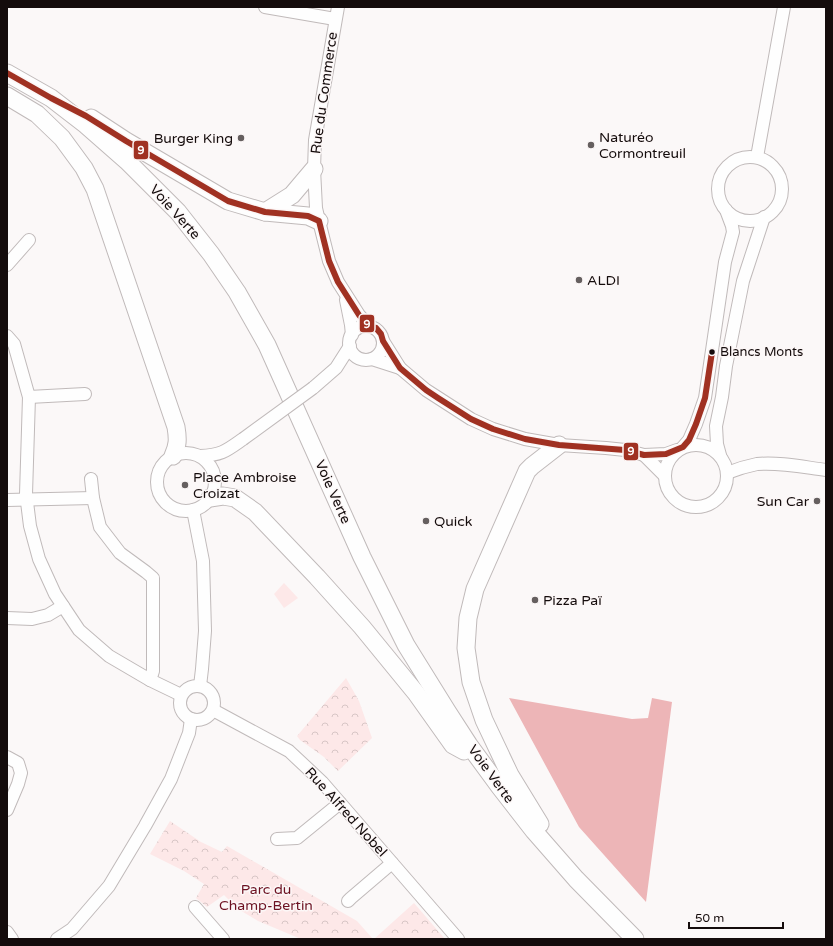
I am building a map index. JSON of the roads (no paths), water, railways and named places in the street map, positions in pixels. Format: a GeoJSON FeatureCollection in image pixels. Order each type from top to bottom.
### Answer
{"type":"FeatureCollection","features":[{"type":"Feature","properties":{"kind":"main road","name":"Voie Verte"},"geometry":{"type":"LineString","coordinates":[[7,73],[51,98],[86,125],[127,161],[178,212],[211,254],[237,292],[267,345],[362,557],[406,645],[469,745],[534,831],[576,879],[635,939]]}},
{"type":"Feature","properties":{"kind":"main road","name":"Voie Verte"},"geometry":{"type":"LineString","coordinates":[[7,87],[54,113],[93,141],[132,174],[178,221],[214,269],[245,317],[283,396],[357,563],[401,649],[436,707],[464,751],[527,836],[579,895],[622,939]]}},
{"type":"Feature","properties":{"kind":"main road"},"geometry":{"type":"LineString","coordinates":[[7,96],[37,114],[62,138],[84,168],[95,189],[176,427],[178,439],[177,448],[172,456]]}},
{"type":"Feature","properties":{"kind":"main road"},"geometry":{"type":"LineString","coordinates":[[51,98],[86,116],[228,201],[265,212],[308,216],[319,222]]}},
{"type":"Feature","properties":{"kind":"main road"},"geometry":{"type":"LineString","coordinates":[[265,212],[292,195],[314,169]]}},
{"type":"Feature","properties":{"kind":"main road"},"geometry":{"type":"LineString","coordinates":[[559,445],[527,471],[474,589],[468,618],[466,648],[471,682],[484,720],[510,775],[538,820],[569,861],[576,879]]}},
{"type":"Feature","properties":{"kind":"main road"},"geometry":{"type":"LineString","coordinates":[[210,498],[223,496],[235,498],[255,512],[362,627],[416,693],[453,745],[464,751]]}},
{"type":"Feature","properties":{"kind":"street"},"geometry":{"type":"LineString","coordinates":[[265,7],[336,13]]}},
{"type":"Feature","properties":{"kind":"street"},"geometry":{"type":"LineString","coordinates":[[757,157],[784,7]]}},
{"type":"Feature","properties":{"kind":"street","name":"Rue du Commerce"},"geometry":{"type":"LineString","coordinates":[[336,13],[315,140],[314,169],[316,208],[329,261],[338,282],[359,315],[369,326]]}},
{"type":"Feature","properties":{"kind":"street"},"geometry":{"type":"LineString","coordinates":[[726,210],[743,220],[754,221],[764,218],[771,213],[780,199],[782,188],[780,178],[775,168],[766,161],[757,157],[748,157],[731,163],[724,169],[720,176],[718,193],[720,201],[726,210],[733,232],[725,262],[705,398],[689,440],[671,457],[666,466],[666,485],[671,494],[678,501],[686,505],[696,507],[705,506],[712,502],[719,497],[724,490],[727,481],[727,473],[717,444],[716,426],[743,281],[764,218]]}},
{"type":"Feature","properties":{"kind":"street"},"geometry":{"type":"LineString","coordinates":[[7,265],[29,240]]}},
{"type":"Feature","properties":{"kind":"street","name":"Rue du Commerce"},"geometry":{"type":"LineString","coordinates":[[345,294],[351,324],[351,340]]}},
{"type":"Feature","properties":{"kind":"street"},"geometry":{"type":"LineString","coordinates":[[200,456],[216,455],[227,450],[313,388],[336,368],[356,329],[362,326],[376,328],[381,334],[383,341],[400,368],[426,390],[472,419],[492,429],[525,439],[559,445],[626,450],[644,455],[666,454],[690,445],[706,446],[720,455]]}},
{"type":"Feature","properties":{"kind":"street"},"geometry":{"type":"LineString","coordinates":[[7,336],[14,344],[29,397],[26,494],[30,526],[39,559],[55,594],[79,630],[109,656],[150,680],[181,695]]}},
{"type":"Feature","properties":{"kind":"street"},"geometry":{"type":"LineString","coordinates":[[351,340],[354,354],[400,368]]}},
{"type":"Feature","properties":{"kind":"street"},"geometry":{"type":"LineString","coordinates":[[336,368],[377,356],[383,346],[383,341]]}},
{"type":"Feature","properties":{"kind":"street"},"geometry":{"type":"LineString","coordinates":[[29,397],[85,394]]}},
{"type":"Feature","properties":{"kind":"street"},"geometry":{"type":"LineString","coordinates":[[215,476],[207,461],[200,456],[191,453],[182,453],[172,456],[166,460],[161,467],[158,474],[158,490],[168,505],[176,509],[185,511],[200,507],[206,503],[214,491],[215,476],[218,466],[227,450]]}},
{"type":"Feature","properties":{"kind":"street"},"geometry":{"type":"LineString","coordinates":[[644,455],[665,476]]}},
{"type":"Feature","properties":{"kind":"street"},"geometry":{"type":"LineString","coordinates":[[727,473],[743,467],[775,464],[826,470]]}},
{"type":"Feature","properties":{"kind":"street"},"geometry":{"type":"LineString","coordinates":[[91,479],[93,498],[100,527],[120,553],[153,578],[153,672],[150,680]]}},
{"type":"Feature","properties":{"kind":"street"},"geometry":{"type":"LineString","coordinates":[[7,500],[93,498]]}},
{"type":"Feature","properties":{"kind":"street"},"geometry":{"type":"LineString","coordinates":[[193,510],[203,561],[205,631],[200,686]]}},
{"type":"Feature","properties":{"kind":"street"},"geometry":{"type":"LineString","coordinates":[[7,618],[32,619],[48,615],[63,606]]}},
{"type":"Feature","properties":{"kind":"street"},"geometry":{"type":"LineString","coordinates":[[200,686],[205,687],[213,695],[214,705],[210,715],[196,721],[186,716],[182,712],[180,701],[181,695],[189,687],[200,686]]}},
{"type":"Feature","properties":{"kind":"street","name":"Rue Alfred Nobel"},"geometry":{"type":"LineString","coordinates":[[213,710],[289,751],[322,782],[458,939]]}},
{"type":"Feature","properties":{"kind":"street"},"geometry":{"type":"LineString","coordinates":[[57,939],[72,929],[108,886],[171,780],[189,733],[191,719]]}},
{"type":"Feature","properties":{"kind":"street"},"geometry":{"type":"LineString","coordinates":[[7,757],[18,763],[21,773],[7,810]]}},
{"type":"Feature","properties":{"kind":"street"},"geometry":{"type":"LineString","coordinates":[[277,839],[297,838],[340,803]]}},
{"type":"Feature","properties":{"kind":"street"},"geometry":{"type":"LineString","coordinates":[[348,901],[392,863]]}},
{"type":"Feature","properties":{"kind":"street"},"geometry":{"type":"LineString","coordinates":[[195,907],[224,939]]}},
{"type":"Feature","properties":{"kind":"street"},"geometry":{"type":"LineString","coordinates":[[7,932],[12,939]]}},
{"type":"Feature","properties":{"kind":"place","name":"Burger King"},"geometry":{"type":"Point","coordinates":[241,138]}},
{"type":"Feature","properties":{"kind":"place","name":"Naturéo Cormontreuil"},"geometry":{"type":"Point","coordinates":[591,145]}},
{"type":"Feature","properties":{"kind":"place","name":"ALDI"},"geometry":{"type":"Point","coordinates":[579,280]}},
{"type":"Feature","properties":{"kind":"place","name":"Blancs Monts"},"geometry":{"type":"Point","coordinates":[712,352]}},
{"type":"Feature","properties":{"kind":"place","name":"Place Ambroise Croizat"},"geometry":{"type":"Point","coordinates":[185,485]}},
{"type":"Feature","properties":{"kind":"place","name":"Sun Car"},"geometry":{"type":"Point","coordinates":[817,501]}},
{"type":"Feature","properties":{"kind":"place","name":"Quick"},"geometry":{"type":"Point","coordinates":[426,521]}},
{"type":"Feature","properties":{"kind":"place","name":"Pizza Paï"},"geometry":{"type":"Point","coordinates":[535,600]}},
{"type":"Feature","properties":{"kind":"park label","name":"Parc du Champ-Bertin"},"geometry":{"type":"Point","coordinates":[266,898]}}]}
